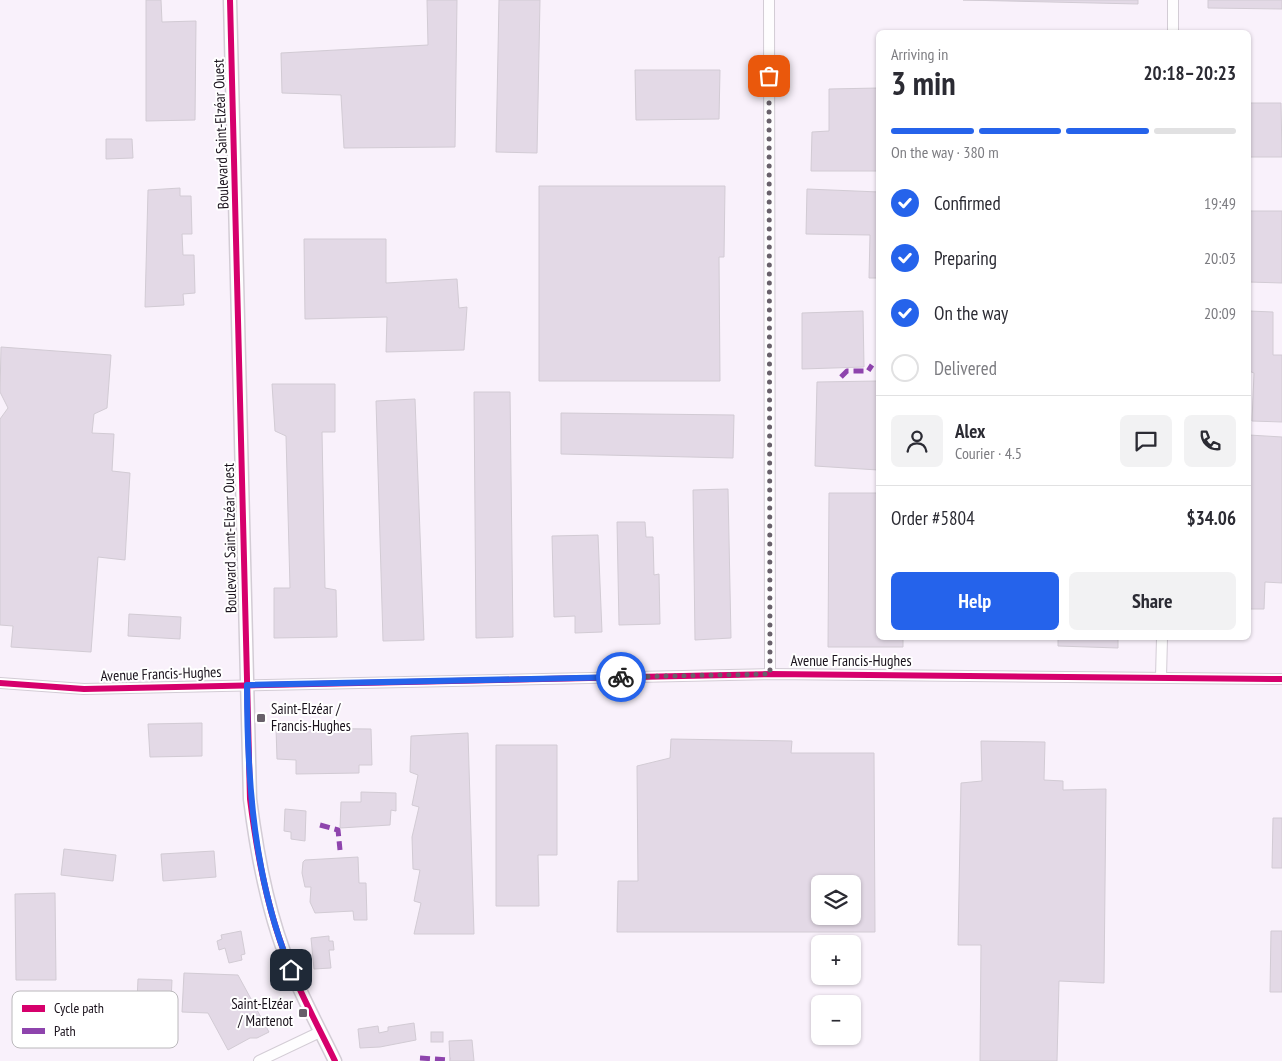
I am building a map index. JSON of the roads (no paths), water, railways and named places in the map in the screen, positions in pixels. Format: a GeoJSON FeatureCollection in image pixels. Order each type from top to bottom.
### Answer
{"type":"FeatureCollection","features":[{"type":"Feature","properties":{"kind":"street","name":"Boulevard Saint-Elzéar Ouest"},"geometry":{"type":"LineString","coordinates":[[230,0],[249,784],[262,870],[286,958],[335,1061]]}},
{"type":"Feature","properties":{"kind":"street"},"geometry":{"type":"LineString","coordinates":[[769,0],[770,674]]}},
{"type":"Feature","properties":{"kind":"street"},"geometry":{"type":"LineString","coordinates":[[1173,0],[1173,30]]}},
{"type":"Feature","properties":{"kind":"street"},"geometry":{"type":"LineString","coordinates":[[1161,677],[1162,640]]}},
{"type":"Feature","properties":{"kind":"street","name":"Avenue Francis-Hughes"},"geometry":{"type":"LineString","coordinates":[[0,683],[84,689],[770,674],[1282,679]]}},
{"type":"Feature","properties":{"kind":"street"},"geometry":{"type":"LineString","coordinates":[[259,1061],[320,1032]]}},
{"type":"Feature","properties":{"kind":"place","name":"Saint-Elzéar / Francis-Hughes"},"geometry":{"type":"Point","coordinates":[261,718]}},
{"type":"Feature","properties":{"kind":"place","name":"Saint-Elzéar / Martenot"},"geometry":{"type":"Point","coordinates":[303,1013]}}]}
